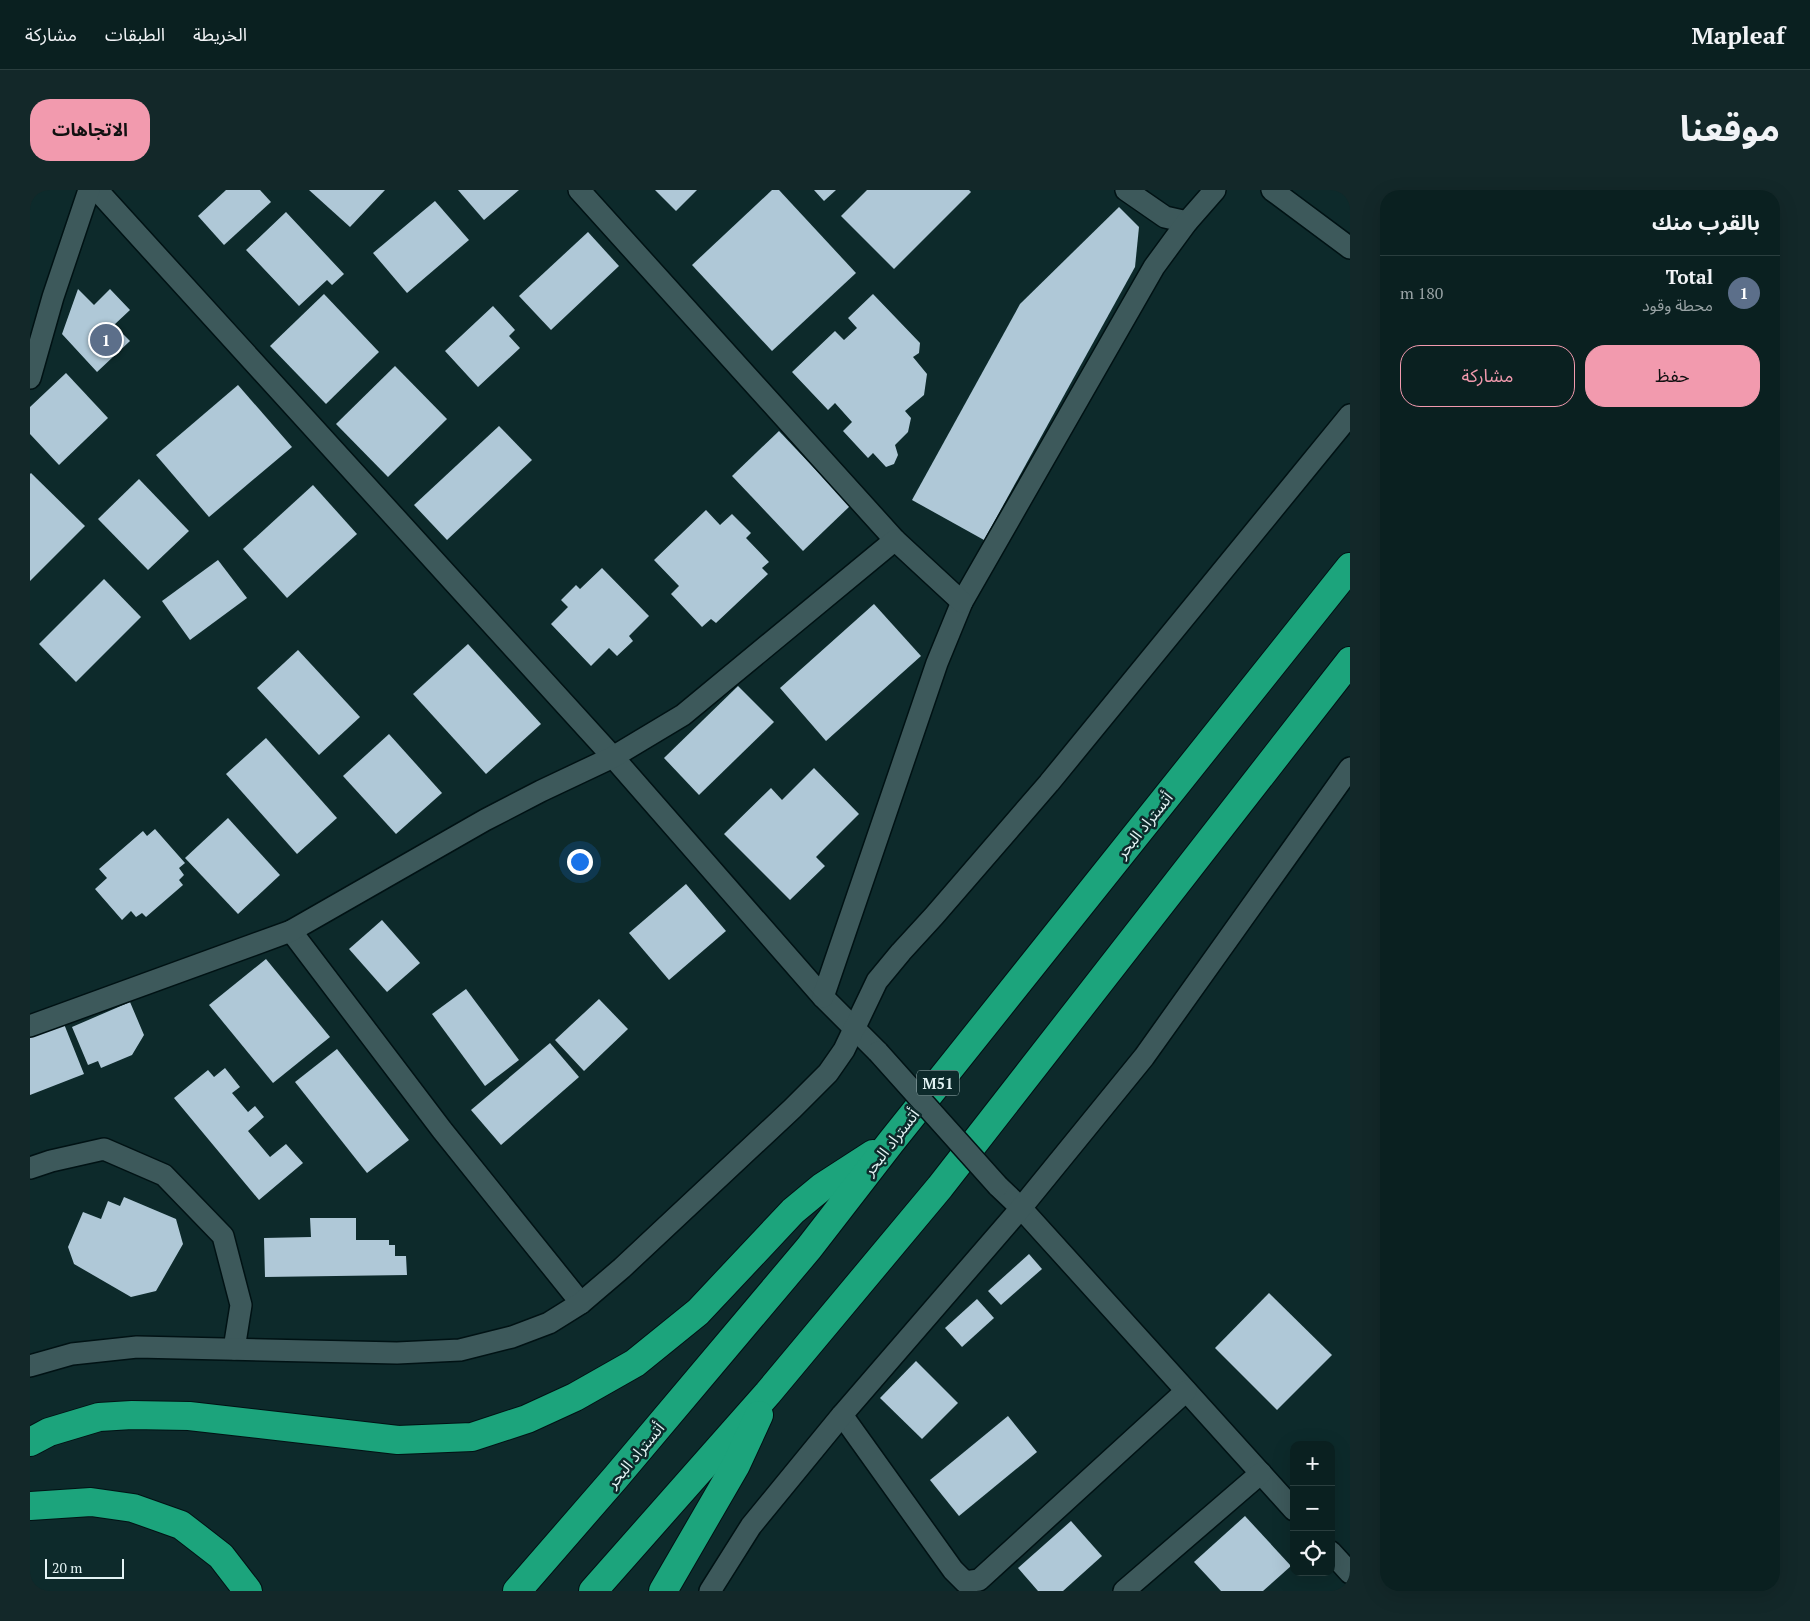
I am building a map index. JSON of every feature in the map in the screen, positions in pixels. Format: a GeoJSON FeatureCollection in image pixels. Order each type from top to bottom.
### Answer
{"type":"FeatureCollection","features":[{"type":"Feature","properties":{"kind":"highway","name":"أتستراد البحر"},"geometry":{"type":"LineString","coordinates":[[517,1591],[809,1248],[890,1142],[1350,567]]}},
{"type":"Feature","properties":{"kind":"highway"},"geometry":{"type":"LineString","coordinates":[[593,1591],[768,1393],[940,1187],[1350,661]]}},
{"type":"Feature","properties":{"kind":"highway"},"geometry":{"type":"LineString","coordinates":[[30,1442],[49,1432],[99,1418],[132,1415],[188,1416],[398,1440],[472,1437],[528,1419],[575,1397],[635,1363],[698,1312],[793,1211],[822,1187],[890,1142]]}},
{"type":"Feature","properties":{"kind":"highway"},"geometry":{"type":"LineString","coordinates":[[664,1591],[736,1465],[752,1434],[768,1393]]}},
{"type":"Feature","properties":{"kind":"highway"},"geometry":{"type":"LineString","coordinates":[[30,1506],[91,1502],[133,1508],[181,1525],[221,1556],[248,1591]]}},
{"type":"Feature","properties":{"kind":"street"},"geometry":{"type":"LineString","coordinates":[[30,378],[53,297],[88,190]]}},
{"type":"Feature","properties":{"kind":"street"},"geometry":{"type":"LineString","coordinates":[[97,190],[613,756],[823,997],[878,1052],[1290,1506]]}},
{"type":"Feature","properties":{"kind":"street"},"geometry":{"type":"LineString","coordinates":[[579,190],[895,540],[962,602]]}},
{"type":"Feature","properties":{"kind":"street"},"geometry":{"type":"LineString","coordinates":[[1126,190],[1165,217],[1187,222]]}},
{"type":"Feature","properties":{"kind":"street"},"geometry":{"type":"LineString","coordinates":[[823,997],[937,664],[962,602],[1149,276],[1187,222],[1215,190]]}},
{"type":"Feature","properties":{"kind":"street"},"geometry":{"type":"LineString","coordinates":[[1272,190],[1350,248]]}},
{"type":"Feature","properties":{"kind":"street"},"geometry":{"type":"LineString","coordinates":[[30,1366],[72,1354],[137,1347],[397,1353],[460,1350],[512,1337],[549,1323],[581,1303],[622,1268],[828,1073],[844,1050],[877,982],[1049,783],[1350,415]]}},
{"type":"Feature","properties":{"kind":"street"},"geometry":{"type":"LineString","coordinates":[[30,1026],[291,931],[485,820],[613,756],[683,715],[895,540]]}},
{"type":"Feature","properties":{"kind":"street"},"geometry":{"type":"LineString","coordinates":[[710,1591],[751,1526],[842,1415],[1021,1208],[1144,1057],[1350,768]]}},
{"type":"Feature","properties":{"kind":"street"},"geometry":{"type":"LineString","coordinates":[[291,931],[442,1130],[581,1303]]}},
{"type":"Feature","properties":{"kind":"street"},"geometry":{"type":"LineString","coordinates":[[30,1168],[50,1160],[104,1149],[164,1175],[223,1236],[241,1305],[234,1349]]}},
{"type":"Feature","properties":{"kind":"street"},"geometry":{"type":"LineString","coordinates":[[842,1415],[953,1570],[965,1582],[979,1580],[1186,1391]]}},
{"type":"Feature","properties":{"kind":"street"},"geometry":{"type":"LineString","coordinates":[[1124,1591],[1261,1473]]}},
{"type":"Feature","properties":{"kind":"street"},"geometry":{"type":"LineString","coordinates":[[1335,1556],[1350,1573]]}},
{"type":"Feature","properties":{"kind":"building"},"geometry":{"type":"Polygon","coordinates":[[[226,190],[260,190],[271,202],[224,245],[198,216],[226,190]]]}},
{"type":"Feature","properties":{"kind":"building"},"geometry":{"type":"Polygon","coordinates":[[[309,190],[385,190],[350,227],[309,190]]]}},
{"type":"Feature","properties":{"kind":"building"},"geometry":{"type":"Polygon","coordinates":[[[458,190],[519,190],[484,220],[458,190]]]}},
{"type":"Feature","properties":{"kind":"building"},"geometry":{"type":"Polygon","coordinates":[[[655,190],[697,190],[676,211],[655,190]]]}},
{"type":"Feature","properties":{"kind":"building"},"geometry":{"type":"Polygon","coordinates":[[[772,190],[779,190],[856,273],[772,351],[692,265],[772,190]]]}},
{"type":"Feature","properties":{"kind":"building"},"geometry":{"type":"Polygon","coordinates":[[[814,190],[836,190],[824,201],[814,190]]]}},
{"type":"Feature","properties":{"kind":"building"},"geometry":{"type":"Polygon","coordinates":[[[867,190],[969,190],[971,192],[894,269],[841,216],[867,190]]]}},
{"type":"Feature","properties":{"kind":"building"},"geometry":{"type":"Polygon","coordinates":[[[435,201],[469,240],[407,293],[373,253],[435,201]]]}},
{"type":"Feature","properties":{"kind":"building"},"geometry":{"type":"Polygon","coordinates":[[[1119,207],[1139,227],[1135,267],[984,540],[912,500],[1020,304],[1119,207]]]}},
{"type":"Feature","properties":{"kind":"building"},"geometry":{"type":"Polygon","coordinates":[[[286,212],[344,274],[332,285],[327,280],[299,306],[246,250],[286,212]]]}},
{"type":"Feature","properties":{"kind":"building"},"geometry":{"type":"Polygon","coordinates":[[[588,232],[619,266],[551,330],[519,296],[588,232]]]}},
{"type":"Feature","properties":{"kind":"building"},"geometry":{"type":"Polygon","coordinates":[[[78,289],[94,305],[110,289],[130,310],[114,325],[130,341],[97,372],[62,334],[78,289]]]}},
{"type":"Feature","properties":{"kind":"building"},"geometry":{"type":"Polygon","coordinates":[[[324,294],[379,352],[326,404],[270,346],[324,294]]]}},
{"type":"Feature","properties":{"kind":"building"},"geometry":{"type":"Polygon","coordinates":[[[873,294],[920,343],[919,353],[913,357],[927,374],[924,395],[905,411],[911,418],[908,432],[895,445],[898,455],[894,464],[886,467],[873,453],[868,458],[843,431],[852,422],[835,403],[828,410],[792,372],[835,331],[844,340],[857,328],[848,318],[873,294]]]}},
{"type":"Feature","properties":{"kind":"building"},"geometry":{"type":"Polygon","coordinates":[[[493,306],[515,330],[509,336],[520,348],[478,387],[445,351],[493,306]]]}},
{"type":"Feature","properties":{"kind":"building"},"geometry":{"type":"Polygon","coordinates":[[[395,366],[447,419],[388,477],[336,424],[395,366]]]}},
{"type":"Feature","properties":{"kind":"building"},"geometry":{"type":"Polygon","coordinates":[[[66,373],[108,418],[59,465],[30,434],[30,407],[66,373]]]}},
{"type":"Feature","properties":{"kind":"building"},"geometry":{"type":"Polygon","coordinates":[[[238,385],[292,447],[209,517],[156,455],[238,385]]]}},
{"type":"Feature","properties":{"kind":"building"},"geometry":{"type":"Polygon","coordinates":[[[499,426],[532,460],[447,540],[414,505],[499,426]]]}},
{"type":"Feature","properties":{"kind":"building"},"geometry":{"type":"Polygon","coordinates":[[[779,431],[850,506],[803,551],[732,476],[779,431]]]}},
{"type":"Feature","properties":{"kind":"building"},"geometry":{"type":"Polygon","coordinates":[[[30,474],[85,526],[30,581],[30,474]]]}},
{"type":"Feature","properties":{"kind":"building"},"geometry":{"type":"Polygon","coordinates":[[[139,479],[189,531],[148,570],[98,519],[139,479]]]}},
{"type":"Feature","properties":{"kind":"building"},"geometry":{"type":"Polygon","coordinates":[[[313,485],[357,534],[287,598],[243,549],[313,485]]]}},
{"type":"Feature","properties":{"kind":"building"},"geometry":{"type":"Polygon","coordinates":[[[706,510],[720,525],[732,514],[751,533],[746,538],[769,562],[762,568],[768,574],[716,623],[711,619],[702,627],[671,594],[679,586],[654,560],[706,510]]]}},
{"type":"Feature","properties":{"kind":"building"},"geometry":{"type":"Polygon","coordinates":[[[218,560],[247,598],[190,640],[162,601],[218,560]]]}},
{"type":"Feature","properties":{"kind":"building"},"geometry":{"type":"Polygon","coordinates":[[[602,568],[649,616],[629,636],[633,641],[617,656],[609,648],[591,666],[551,624],[568,607],[561,600],[576,585],[580,589],[602,568]]]}},
{"type":"Feature","properties":{"kind":"building"},"geometry":{"type":"Polygon","coordinates":[[[104,579],[141,617],[76,682],[39,644],[104,579]]]}},
{"type":"Feature","properties":{"kind":"building"},"geometry":{"type":"Polygon","coordinates":[[[874,604],[921,656],[826,741],[780,688],[874,604]]]}},
{"type":"Feature","properties":{"kind":"building"},"geometry":{"type":"Polygon","coordinates":[[[468,644],[541,724],[486,774],[413,694],[468,644]]]}},
{"type":"Feature","properties":{"kind":"building"},"geometry":{"type":"Polygon","coordinates":[[[298,650],[360,717],[319,755],[257,688],[298,650]]]}},
{"type":"Feature","properties":{"kind":"building"},"geometry":{"type":"Polygon","coordinates":[[[738,686],[774,722],[699,795],[664,758],[738,686]]]}},
{"type":"Feature","properties":{"kind":"building"},"geometry":{"type":"Polygon","coordinates":[[[389,734],[442,793],[396,834],[343,776],[389,734]]]}},
{"type":"Feature","properties":{"kind":"building"},"geometry":{"type":"Polygon","coordinates":[[[266,738],[337,818],[297,854],[226,774],[266,738]]]}},
{"type":"Feature","properties":{"kind":"building"},"geometry":{"type":"Polygon","coordinates":[[[814,768],[859,814],[816,857],[825,866],[790,900],[724,834],[771,788],[782,800],[814,768]]]}},
{"type":"Feature","properties":{"kind":"building"},"geometry":{"type":"Polygon","coordinates":[[[228,818],[280,875],[238,914],[185,858],[228,818]]]}},
{"type":"Feature","properties":{"kind":"building"},"geometry":{"type":"Polygon","coordinates":[[[155,829],[185,863],[179,868],[184,875],[179,880],[183,885],[146,917],[142,913],[136,917],[131,911],[122,920],[95,889],[107,878],[99,869],[143,831],[147,836],[155,829]]]}},
{"type":"Feature","properties":{"kind":"building"},"geometry":{"type":"Polygon","coordinates":[[[686,884],[726,931],[669,980],[629,933],[686,884]]]}},
{"type":"Feature","properties":{"kind":"building"},"geometry":{"type":"Polygon","coordinates":[[[382,920],[420,963],[387,992],[349,949],[382,920]]]}},
{"type":"Feature","properties":{"kind":"building"},"geometry":{"type":"Polygon","coordinates":[[[266,959],[330,1037],[273,1083],[209,1005],[266,959]]]}},
{"type":"Feature","properties":{"kind":"building"},"geometry":{"type":"Polygon","coordinates":[[[466,989],[519,1060],[485,1086],[432,1014],[466,989]]]}},
{"type":"Feature","properties":{"kind":"building"},"geometry":{"type":"Polygon","coordinates":[[[599,999],[628,1029],[584,1071],[555,1040],[599,999]]]}},
{"type":"Feature","properties":{"kind":"building"},"geometry":{"type":"Polygon","coordinates":[[[130,1002],[144,1035],[132,1055],[101,1068],[98,1061],[88,1065],[72,1027],[130,1002]]]}},
{"type":"Feature","properties":{"kind":"building"},"geometry":{"type":"Polygon","coordinates":[[[64,1024],[84,1074],[30,1095],[30,1037],[64,1024]]]}},
{"type":"Feature","properties":{"kind":"building"},"geometry":{"type":"Polygon","coordinates":[[[550,1043],[579,1077],[501,1145],[471,1110],[550,1043]]]}},
{"type":"Feature","properties":{"kind":"building"},"geometry":{"type":"Polygon","coordinates":[[[337,1049],[409,1140],[367,1173],[295,1082],[337,1049]]]}},
{"type":"Feature","properties":{"kind":"building"},"geometry":{"type":"Polygon","coordinates":[[[225,1068],[240,1087],[232,1093],[248,1112],[255,1106],[264,1117],[248,1131],[270,1157],[286,1144],[303,1163],[259,1200],[174,1098],[208,1070],[214,1077],[225,1068]]]}},
{"type":"Feature","properties":{"kind":"building"},"geometry":{"type":"Polygon","coordinates":[[[124,1197],[176,1219],[183,1244],[156,1291],[131,1297],[74,1264],[68,1247],[83,1212],[101,1219],[108,1201],[120,1206],[124,1197]]]}},
{"type":"Feature","properties":{"kind":"building"},"geometry":{"type":"Polygon","coordinates":[[[310,1218],[356,1218],[356,1240],[389,1240],[389,1245],[395,1245],[395,1256],[406,1256],[407,1275],[265,1277],[264,1238],[311,1237],[310,1218]]]}},
{"type":"Feature","properties":{"kind":"building"},"geometry":{"type":"Polygon","coordinates":[[[1029,1254],[1042,1269],[1001,1305],[988,1291],[1029,1254]]]}},
{"type":"Feature","properties":{"kind":"building"},"geometry":{"type":"Polygon","coordinates":[[[1269,1293],[1332,1355],[1277,1410],[1215,1348],[1269,1293]]]}},
{"type":"Feature","properties":{"kind":"building"},"geometry":{"type":"Polygon","coordinates":[[[977,1299],[994,1318],[962,1347],[945,1328],[977,1299]]]}},
{"type":"Feature","properties":{"kind":"building"},"geometry":{"type":"Polygon","coordinates":[[[916,1361],[958,1403],[922,1439],[880,1398],[916,1361]]]}},
{"type":"Feature","properties":{"kind":"building"},"geometry":{"type":"Polygon","coordinates":[[[1008,1416],[1037,1452],[959,1516],[930,1480],[1008,1416]]]}},
{"type":"Feature","properties":{"kind":"building"},"geometry":{"type":"Polygon","coordinates":[[[1245,1516],[1290,1567],[1263,1591],[1221,1591],[1194,1562],[1245,1516]]]}},
{"type":"Feature","properties":{"kind":"building"},"geometry":{"type":"Polygon","coordinates":[[[1071,1521],[1102,1556],[1063,1591],[1038,1591],[1018,1568],[1071,1521]]]}},
{"type":"Feature","properties":{"kind":"place","name":"Total"},"geometry":{"type":"Point","coordinates":[106,340]}}]}
